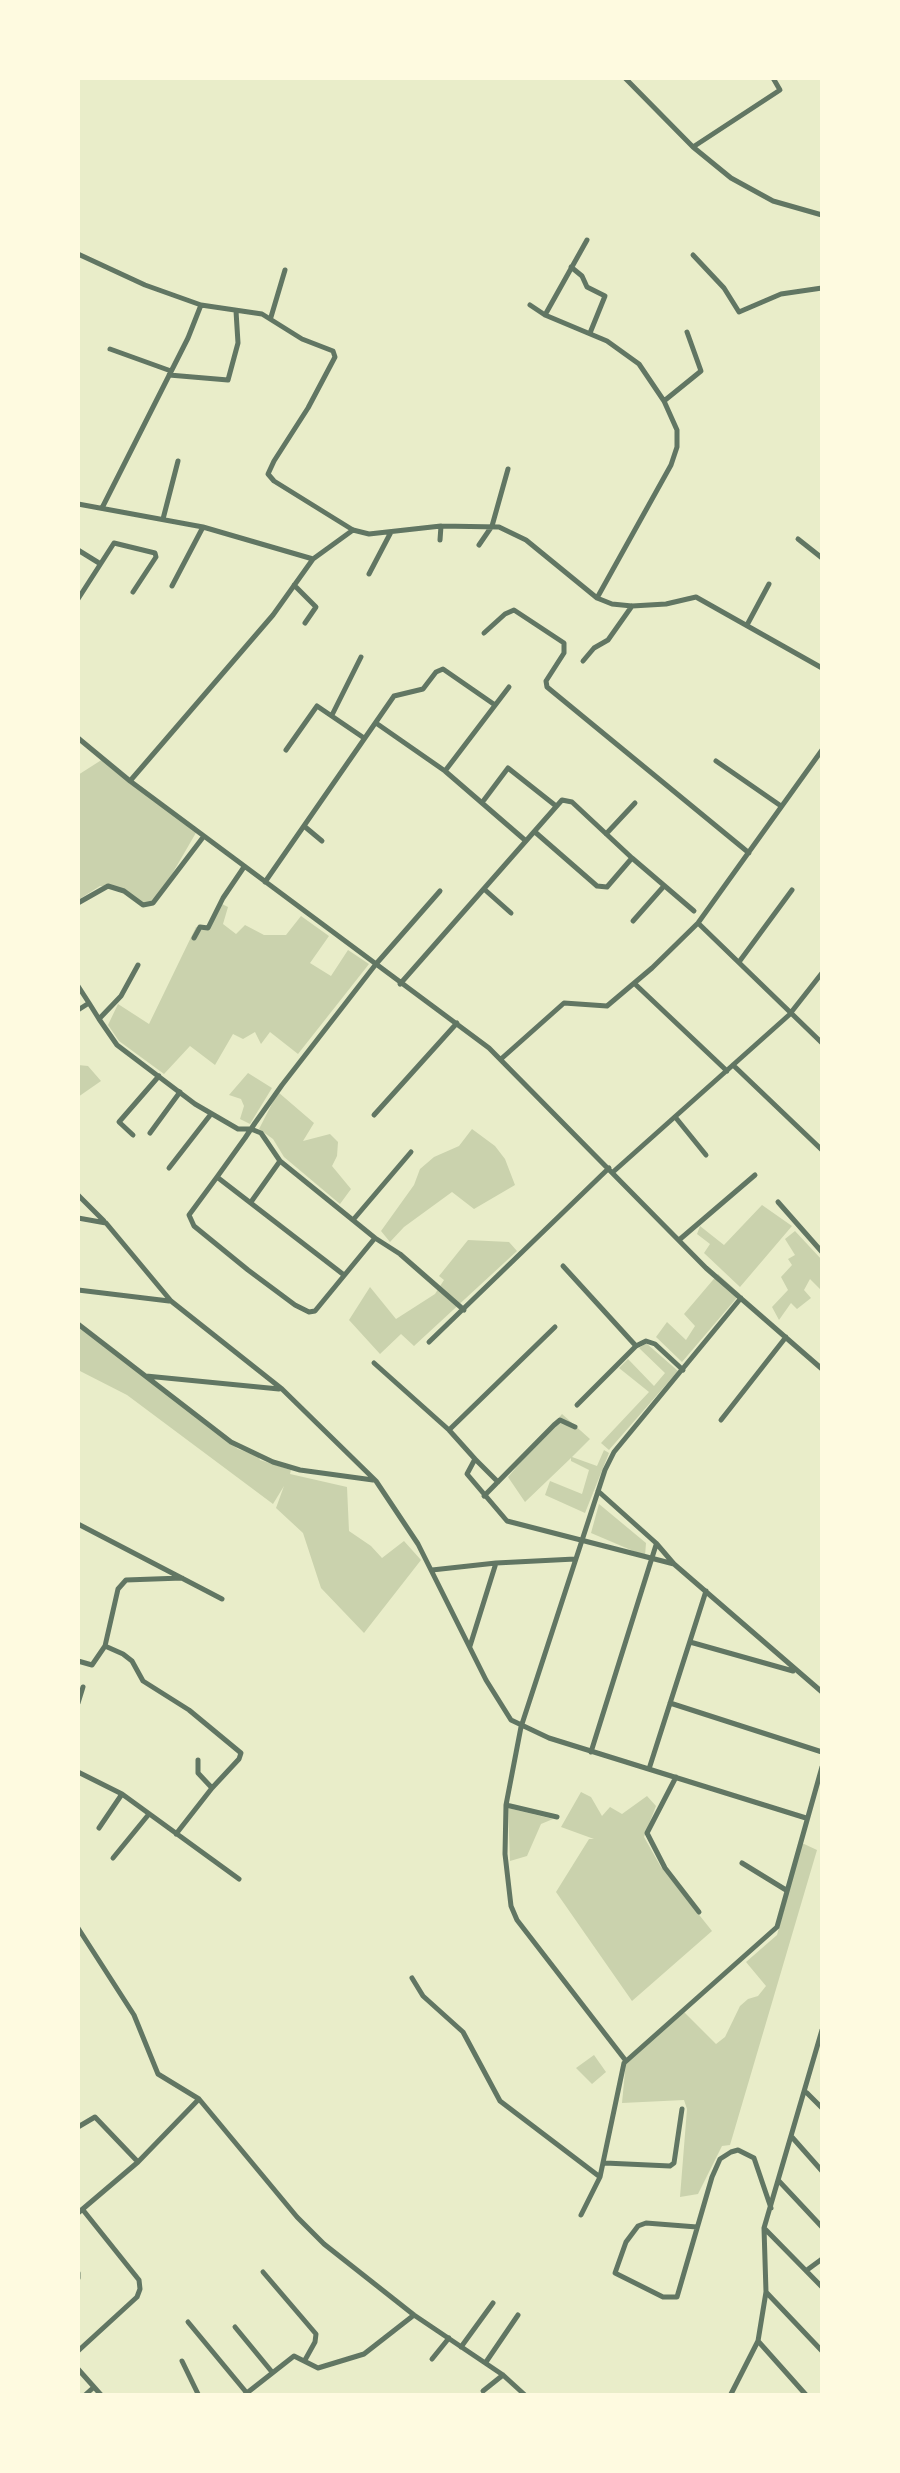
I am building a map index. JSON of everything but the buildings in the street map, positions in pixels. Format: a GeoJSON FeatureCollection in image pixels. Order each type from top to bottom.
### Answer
{"type":"FeatureCollection","features":[{"type":"Feature","properties":{"kind":"street"},"geometry":{"type":"LineString","coordinates":[[625,78],[693,147],[731,178],[774,201],[822,215]]}},
{"type":"Feature","properties":{"kind":"street"},"geometry":{"type":"LineString","coordinates":[[693,147],[780,90],[773,78]]}},
{"type":"Feature","properties":{"kind":"street"},"geometry":{"type":"LineString","coordinates":[[545,316],[587,240]]}},
{"type":"Feature","properties":{"kind":"street"},"geometry":{"type":"LineString","coordinates":[[78,254],[201,305],[270,316],[302,338],[333,351],[335,357],[274,461],[269,478],[354,530],[369,534],[440,526],[492,526],[526,540],[597,598],[632,606],[696,597],[822,668]]}},
{"type":"Feature","properties":{"kind":"street"},"geometry":{"type":"LineString","coordinates":[[693,255],[724,288],[739,312],[782,294],[822,288]]}},
{"type":"Feature","properties":{"kind":"street"},"geometry":{"type":"LineString","coordinates":[[571,268],[587,286],[605,296],[590,333]]}},
{"type":"Feature","properties":{"kind":"street"},"geometry":{"type":"LineString","coordinates":[[270,316],[285,270]]}},
{"type":"Feature","properties":{"kind":"street"},"geometry":{"type":"LineString","coordinates":[[102,508],[201,305]]}},
{"type":"Feature","properties":{"kind":"street"},"geometry":{"type":"LineString","coordinates":[[530,305],[545,316],[590,333],[639,364],[664,401],[676,430],[677,447],[650,508],[597,598]]}},
{"type":"Feature","properties":{"kind":"street"},"geometry":{"type":"LineString","coordinates":[[110,348],[170,372],[228,380],[238,343],[236,311]]}},
{"type":"Feature","properties":{"kind":"street"},"geometry":{"type":"LineString","coordinates":[[664,401],[701,370],[687,332]]}},
{"type":"Feature","properties":{"kind":"street"},"geometry":{"type":"LineString","coordinates":[[163,519],[178,461]]}},
{"type":"Feature","properties":{"kind":"street"},"geometry":{"type":"LineString","coordinates":[[480,545],[492,526],[508,469]]}},
{"type":"Feature","properties":{"kind":"street"},"geometry":{"type":"LineString","coordinates":[[78,504],[203,528],[314,559]]}},
{"type":"Feature","properties":{"kind":"street"},"geometry":{"type":"LineString","coordinates":[[440,526],[440,540]]}},
{"type":"Feature","properties":{"kind":"street"},"geometry":{"type":"LineString","coordinates":[[172,586],[203,528]]}},
{"type":"Feature","properties":{"kind":"street"},"geometry":{"type":"LineString","coordinates":[[130,782],[314,559],[354,530]]}},
{"type":"Feature","properties":{"kind":"street"},"geometry":{"type":"LineString","coordinates":[[369,574],[391,532]]}},
{"type":"Feature","properties":{"kind":"street"},"geometry":{"type":"LineString","coordinates":[[798,539],[822,558]]}},
{"type":"Feature","properties":{"kind":"street"},"geometry":{"type":"LineString","coordinates":[[78,599],[114,543],[155,553],[154,564],[132,592]]}},
{"type":"Feature","properties":{"kind":"street"},"geometry":{"type":"LineString","coordinates":[[78,550],[99,564]]}},
{"type":"Feature","properties":{"kind":"street"},"geometry":{"type":"LineString","coordinates":[[747,626],[769,584]]}},
{"type":"Feature","properties":{"kind":"street"},"geometry":{"type":"LineString","coordinates":[[294,586],[316,607],[305,622]]}},
{"type":"Feature","properties":{"kind":"street"},"geometry":{"type":"LineString","coordinates":[[583,661],[608,640],[632,606]]}},
{"type":"Feature","properties":{"kind":"street"},"geometry":{"type":"LineString","coordinates":[[484,633],[514,610],[564,643],[564,653],[546,681],[547,687],[749,853]]}},
{"type":"Feature","properties":{"kind":"street"},"geometry":{"type":"LineString","coordinates":[[332,715],[361,657]]}},
{"type":"Feature","properties":{"kind":"street"},"geometry":{"type":"LineString","coordinates":[[265,882],[394,696],[423,689],[439,670],[495,705]]}},
{"type":"Feature","properties":{"kind":"street"},"geometry":{"type":"LineString","coordinates":[[445,771],[509,687]]}},
{"type":"Feature","properties":{"kind":"street"},"geometry":{"type":"LineString","coordinates":[[286,750],[317,706],[365,739]]}},
{"type":"Feature","properties":{"kind":"street"},"geometry":{"type":"LineString","coordinates":[[376,723],[445,771],[526,841]]}},
{"type":"Feature","properties":{"kind":"street"},"geometry":{"type":"LineString","coordinates":[[78,738],[130,782],[501,1059],[679,1240],[822,1369]]}},
{"type":"Feature","properties":{"kind":"street"},"geometry":{"type":"LineString","coordinates":[[501,1059],[564,1003],[607,1006],[635,984],[698,923],[822,750]]}},
{"type":"Feature","properties":{"kind":"street"},"geometry":{"type":"LineString","coordinates":[[716,761],[780,806]]}},
{"type":"Feature","properties":{"kind":"street"},"geometry":{"type":"LineString","coordinates":[[483,801],[508,768],[556,806]]}},
{"type":"Feature","properties":{"kind":"street"},"geometry":{"type":"LineString","coordinates":[[400,984],[556,806],[568,800],[694,911]]}},
{"type":"Feature","properties":{"kind":"street"},"geometry":{"type":"LineString","coordinates":[[606,834],[635,803]]}},
{"type":"Feature","properties":{"kind":"street"},"geometry":{"type":"LineString","coordinates":[[304,826],[322,841]]}},
{"type":"Feature","properties":{"kind":"street"},"geometry":{"type":"LineString","coordinates":[[535,832],[602,888],[632,858]]}},
{"type":"Feature","properties":{"kind":"street"},"geometry":{"type":"LineString","coordinates":[[78,902],[108,886],[124,891],[143,905],[153,903],[204,836]]}},
{"type":"Feature","properties":{"kind":"street"},"geometry":{"type":"LineString","coordinates":[[194,938],[200,927],[208,928],[222,898],[244,867]]}},
{"type":"Feature","properties":{"kind":"street"},"geometry":{"type":"LineString","coordinates":[[633,921],[665,886]]}},
{"type":"Feature","properties":{"kind":"street"},"geometry":{"type":"LineString","coordinates":[[484,888],[511,913]]}},
{"type":"Feature","properties":{"kind":"street"},"geometry":{"type":"LineString","coordinates":[[739,962],[792,890]]}},
{"type":"Feature","properties":{"kind":"street"},"geometry":{"type":"LineString","coordinates":[[375,1238],[320,1306],[309,1312],[248,1270],[188,1219],[376,964],[440,891]]}},
{"type":"Feature","properties":{"kind":"street"},"geometry":{"type":"LineString","coordinates":[[698,923],[822,1043]]}},
{"type":"Feature","properties":{"kind":"street"},"geometry":{"type":"LineString","coordinates":[[98,1019],[121,996],[138,965]]}},
{"type":"Feature","properties":{"kind":"street"},"geometry":{"type":"LineString","coordinates":[[429,1342],[611,1170],[676,1118],[792,1012],[822,972]]}},
{"type":"Feature","properties":{"kind":"street"},"geometry":{"type":"LineString","coordinates":[[635,984],[727,1071]]}},
{"type":"Feature","properties":{"kind":"street"},"geometry":{"type":"LineString","coordinates":[[78,986],[116,1045],[211,1114],[238,1128],[253,1126]]}},
{"type":"Feature","properties":{"kind":"street"},"geometry":{"type":"LineString","coordinates":[[78,1010],[89,1003]]}},
{"type":"Feature","properties":{"kind":"street"},"geometry":{"type":"LineString","coordinates":[[374,1114],[457,1024]]}},
{"type":"Feature","properties":{"kind":"street"},"geometry":{"type":"LineString","coordinates":[[734,1066],[822,1150]]}},
{"type":"Feature","properties":{"kind":"street"},"geometry":{"type":"LineString","coordinates":[[133,1135],[119,1122],[159,1076]]}},
{"type":"Feature","properties":{"kind":"street"},"geometry":{"type":"LineString","coordinates":[[150,1134],[180,1092]]}},
{"type":"Feature","properties":{"kind":"street"},"geometry":{"type":"LineString","coordinates":[[169,1168],[211,1114]]}},
{"type":"Feature","properties":{"kind":"street"},"geometry":{"type":"LineString","coordinates":[[676,1118],[706,1155]]}},
{"type":"Feature","properties":{"kind":"street"},"geometry":{"type":"LineString","coordinates":[[253,1126],[280,1161],[400,1254],[464,1310]]}},
{"type":"Feature","properties":{"kind":"street"},"geometry":{"type":"LineString","coordinates":[[353,1220],[411,1152]]}},
{"type":"Feature","properties":{"kind":"street"},"geometry":{"type":"LineString","coordinates":[[251,1202],[280,1161]]}},
{"type":"Feature","properties":{"kind":"street"},"geometry":{"type":"LineString","coordinates":[[679,1240],[755,1174]]}},
{"type":"Feature","properties":{"kind":"street"},"geometry":{"type":"LineString","coordinates":[[217,1177],[344,1274]]}},
{"type":"Feature","properties":{"kind":"street"},"geometry":{"type":"LineString","coordinates":[[78,1194],[171,1301],[282,1389],[376,1480],[432,1570],[502,1708],[521,1727],[806,1818]]}},
{"type":"Feature","properties":{"kind":"street"},"geometry":{"type":"LineString","coordinates":[[778,1202],[822,1252]]}},
{"type":"Feature","properties":{"kind":"street"},"geometry":{"type":"LineString","coordinates":[[78,1218],[106,1223]]}},
{"type":"Feature","properties":{"kind":"street"},"geometry":{"type":"LineString","coordinates":[[562,1266],[636,1346]]}},
{"type":"Feature","properties":{"kind":"street"},"geometry":{"type":"LineString","coordinates":[[78,1290],[171,1301]]}},
{"type":"Feature","properties":{"kind":"street"},"geometry":{"type":"LineString","coordinates":[[626,2061],[511,1906],[505,1854],[506,1805],[521,1727],[581,1538],[614,1452],[741,1298]]}},
{"type":"Feature","properties":{"kind":"street"},"geometry":{"type":"LineString","coordinates":[[78,1324],[198,1419],[254,1454],[300,1470],[376,1480]]}},
{"type":"Feature","properties":{"kind":"street"},"geometry":{"type":"LineString","coordinates":[[449,1430],[556,1327]]}},
{"type":"Feature","properties":{"kind":"street"},"geometry":{"type":"LineString","coordinates":[[722,1420],[786,1336]]}},
{"type":"Feature","properties":{"kind":"street"},"geometry":{"type":"LineString","coordinates":[[577,1405],[636,1346],[646,1341],[655,1344],[683,1370]]}},
{"type":"Feature","properties":{"kind":"street"},"geometry":{"type":"LineString","coordinates":[[374,1363],[449,1430],[498,1482]]}},
{"type":"Feature","properties":{"kind":"street"},"geometry":{"type":"LineString","coordinates":[[146,1376],[282,1389]]}},
{"type":"Feature","properties":{"kind":"street"},"geometry":{"type":"LineString","coordinates":[[484,1496],[560,1420],[575,1427]]}},
{"type":"Feature","properties":{"kind":"street"},"geometry":{"type":"LineString","coordinates":[[475,1460],[466,1474],[507,1520],[674,1564]]}},
{"type":"Feature","properties":{"kind":"street"},"geometry":{"type":"LineString","coordinates":[[598,1490],[674,1564],[822,1692]]}},
{"type":"Feature","properties":{"kind":"street"},"geometry":{"type":"LineString","coordinates":[[78,1524],[222,1600]]}},
{"type":"Feature","properties":{"kind":"street"},"geometry":{"type":"LineString","coordinates":[[591,1752],[656,1543]]}},
{"type":"Feature","properties":{"kind":"street"},"geometry":{"type":"LineString","coordinates":[[432,1570],[574,1559]]}},
{"type":"Feature","properties":{"kind":"street"},"geometry":{"type":"LineString","coordinates":[[470,1646],[496,1563]]}},
{"type":"Feature","properties":{"kind":"street"},"geometry":{"type":"LineString","coordinates":[[78,1662],[92,1665],[105,1646],[118,1589],[126,1580],[184,1578]]}},
{"type":"Feature","properties":{"kind":"street"},"geometry":{"type":"LineString","coordinates":[[650,1769],[706,1590]]}},
{"type":"Feature","properties":{"kind":"street"},"geometry":{"type":"LineString","coordinates":[[690,1642],[797,1672]]}},
{"type":"Feature","properties":{"kind":"street"},"geometry":{"type":"LineString","coordinates":[[105,1646],[129,1658],[143,1681],[189,1710],[240,1750],[239,1760],[176,1834]]}},
{"type":"Feature","properties":{"kind":"street"},"geometry":{"type":"LineString","coordinates":[[78,1703],[82,1687]]}},
{"type":"Feature","properties":{"kind":"street"},"geometry":{"type":"LineString","coordinates":[[670,1703],[822,1752]]}},
{"type":"Feature","properties":{"kind":"street"},"geometry":{"type":"LineString","coordinates":[[198,1760],[198,1773],[212,1788]]}},
{"type":"Feature","properties":{"kind":"street"},"geometry":{"type":"LineString","coordinates":[[580,2215],[605,2163],[626,2061],[774,1931],[822,1767]]}},
{"type":"Feature","properties":{"kind":"street"},"geometry":{"type":"LineString","coordinates":[[78,1772],[122,1794],[239,1879]]}},
{"type":"Feature","properties":{"kind":"street"},"geometry":{"type":"LineString","coordinates":[[676,1777],[647,1834],[665,1868],[699,1912]]}},
{"type":"Feature","properties":{"kind":"street"},"geometry":{"type":"LineString","coordinates":[[99,1828],[122,1794]]}},
{"type":"Feature","properties":{"kind":"street"},"geometry":{"type":"LineString","coordinates":[[506,1805],[556,1817]]}},
{"type":"Feature","properties":{"kind":"street"},"geometry":{"type":"LineString","coordinates":[[114,1858],[149,1814]]}},
{"type":"Feature","properties":{"kind":"street"},"geometry":{"type":"LineString","coordinates":[[742,1863],[786,1890]]}},
{"type":"Feature","properties":{"kind":"street"},"geometry":{"type":"LineString","coordinates":[[78,1928],[134,2015],[153,2068],[199,2099],[310,2230],[414,2315],[503,2374],[526,2396]]}},
{"type":"Feature","properties":{"kind":"street"},"geometry":{"type":"LineString","coordinates":[[412,1978],[423,1996],[463,2032],[500,2101],[600,2177]]}},
{"type":"Feature","properties":{"kind":"street"},"geometry":{"type":"LineString","coordinates":[[730,2396],[758,2341],[766,2292],[764,2228],[822,2030]]}},
{"type":"Feature","properties":{"kind":"street"},"geometry":{"type":"LineString","coordinates":[[806,2092],[822,2108]]}},
{"type":"Feature","properties":{"kind":"street"},"geometry":{"type":"LineString","coordinates":[[78,2352],[137,2297],[140,2289],[139,2280],[80,2212],[138,2162],[199,2099]]}},
{"type":"Feature","properties":{"kind":"street"},"geometry":{"type":"LineString","coordinates":[[605,2163],[674,2164],[682,2109]]}},
{"type":"Feature","properties":{"kind":"street"},"geometry":{"type":"LineString","coordinates":[[79,2123],[95,2117],[138,2162]]}},
{"type":"Feature","properties":{"kind":"street"},"geometry":{"type":"LineString","coordinates":[[791,2136],[822,2171]]}},
{"type":"Feature","properties":{"kind":"street"},"geometry":{"type":"LineString","coordinates":[[697,2226],[638,2226],[630,2234],[614,2271],[674,2299],[682,2290],[717,2164],[731,2152],[738,2150],[754,2158],[770,2208]]}},
{"type":"Feature","properties":{"kind":"street"},"geometry":{"type":"LineString","coordinates":[[778,2180],[822,2228]]}},
{"type":"Feature","properties":{"kind":"street"},"geometry":{"type":"LineString","coordinates":[[764,2228],[822,2287]]}},
{"type":"Feature","properties":{"kind":"street"},"geometry":{"type":"LineString","coordinates":[[807,2270],[822,2259]]}},
{"type":"Feature","properties":{"kind":"street"},"geometry":{"type":"LineString","coordinates":[[263,2272],[316,2334],[316,2342],[305,2360]]}},
{"type":"Feature","properties":{"kind":"street"},"geometry":{"type":"LineString","coordinates":[[766,2292],[822,2351]]}},
{"type":"Feature","properties":{"kind":"street"},"geometry":{"type":"LineString","coordinates":[[461,2347],[492,2303]]}},
{"type":"Feature","properties":{"kind":"street"},"geometry":{"type":"LineString","coordinates":[[188,2322],[244,2394],[294,2356],[318,2368],[359,2356],[414,2315]]}},
{"type":"Feature","properties":{"kind":"street"},"geometry":{"type":"LineString","coordinates":[[486,2362],[518,2315]]}},
{"type":"Feature","properties":{"kind":"street"},"geometry":{"type":"LineString","coordinates":[[236,2326],[272,2372]]}},
{"type":"Feature","properties":{"kind":"street"},"geometry":{"type":"LineString","coordinates":[[432,2360],[449,2338]]}},
{"type":"Feature","properties":{"kind":"street"},"geometry":{"type":"LineString","coordinates":[[758,2341],[806,2396]]}},
{"type":"Feature","properties":{"kind":"street"},"geometry":{"type":"LineString","coordinates":[[182,2360],[199,2396]]}},
{"type":"Feature","properties":{"kind":"street"},"geometry":{"type":"LineString","coordinates":[[78,2369],[102,2396]]}},
{"type":"Feature","properties":{"kind":"street"},"geometry":{"type":"LineString","coordinates":[[483,2390],[503,2374]]}},
{"type":"Feature","properties":{"kind":"street"},"geometry":{"type":"LineString","coordinates":[[84,2396],[94,2386]]}},
{"type":"Feature","properties":{"kind":"green space"},"geometry":{"type":"Polygon","coordinates":[[[103,759],[197,831],[157,900],[142,904],[117,887],[100,886],[78,900],[78,775],[103,759]]]}},
{"type":"Feature","properties":{"kind":"green space"},"geometry":{"type":"Polygon","coordinates":[[[220,903],[228,907],[223,924],[236,934],[245,925],[264,935],[286,935],[301,916],[329,936],[310,963],[331,976],[348,950],[369,964],[298,1054],[270,1032],[261,1044],[255,1032],[243,1039],[233,1034],[215,1065],[190,1046],[164,1074],[119,1041],[108,1025],[118,1004],[149,1024],[196,927],[209,927],[220,903]]]}},
{"type":"Feature","properties":{"kind":"green space"},"geometry":{"type":"Polygon","coordinates":[[[78,1065],[88,1066],[101,1081],[78,1097],[78,1065]]]}},
{"type":"Feature","properties":{"kind":"green space"},"geometry":{"type":"Polygon","coordinates":[[[248,1073],[272,1088],[250,1124],[240,1119],[244,1106],[241,1099],[229,1095],[248,1073]]]}},
{"type":"Feature","properties":{"kind":"green space"},"geometry":{"type":"Polygon","coordinates":[[[278,1092],[314,1123],[303,1141],[330,1134],[338,1142],[332,1166],[351,1189],[340,1204],[284,1157],[273,1139],[259,1129],[278,1092]]]}},
{"type":"Feature","properties":{"kind":"green space"},"geometry":{"type":"Polygon","coordinates":[[[472,1129],[505,1159],[515,1185],[474,1209],[452,1192],[390,1242],[381,1231],[414,1185],[420,1169],[434,1157],[459,1146],[472,1129]]]}},
{"type":"Feature","properties":{"kind":"green space"},"geometry":{"type":"Polygon","coordinates":[[[762,1205],[792,1226],[740,1287],[704,1253],[710,1244],[697,1234],[700,1226],[724,1245],[762,1205]]]}},
{"type":"Feature","properties":{"kind":"green space"},"geometry":{"type":"Polygon","coordinates":[[[795,1231],[822,1260],[822,1291],[810,1279],[804,1290],[811,1298],[797,1309],[791,1303],[779,1320],[772,1307],[788,1290],[781,1277],[792,1265],[788,1259],[795,1255],[785,1239],[795,1231]]]}},
{"type":"Feature","properties":{"kind":"green space"},"geometry":{"type":"Polygon","coordinates":[[[468,1240],[509,1242],[517,1251],[414,1346],[401,1334],[380,1354],[349,1320],[370,1287],[396,1319],[435,1294],[444,1280],[439,1276],[468,1240]]]}},
{"type":"Feature","properties":{"kind":"green space"},"geometry":{"type":"Polygon","coordinates":[[[718,1274],[740,1294],[682,1362],[656,1337],[667,1322],[686,1340],[695,1326],[684,1314],[718,1274]]]}},
{"type":"Feature","properties":{"kind":"green space"},"geometry":{"type":"Polygon","coordinates":[[[78,1324],[238,1449],[291,1470],[290,1474],[347,1487],[349,1531],[382,1558],[404,1541],[421,1560],[364,1633],[321,1588],[303,1533],[276,1508],[284,1486],[273,1504],[127,1395],[78,1370],[78,1324]]]}},
{"type":"Feature","properties":{"kind":"green space"},"geometry":{"type":"Polygon","coordinates":[[[646,1343],[678,1371],[609,1450],[601,1443],[649,1392],[619,1368],[628,1359],[654,1386],[665,1373],[639,1348],[646,1343]]]}},
{"type":"Feature","properties":{"kind":"green space"},"geometry":{"type":"Polygon","coordinates":[[[562,1414],[590,1439],[572,1457],[597,1466],[604,1450],[609,1453],[585,1513],[545,1495],[550,1481],[582,1494],[589,1470],[571,1458],[525,1502],[508,1477],[562,1414]]]}},
{"type":"Feature","properties":{"kind":"green space"},"geometry":{"type":"Polygon","coordinates":[[[599,1504],[646,1543],[645,1556],[591,1533],[599,1504]]]}},
{"type":"Feature","properties":{"kind":"green space"},"geometry":{"type":"Polygon","coordinates":[[[581,1792],[591,1797],[602,1816],[610,1807],[622,1814],[647,1796],[656,1806],[644,1837],[661,1867],[712,1931],[632,2001],[556,1892],[589,1839],[594,1839],[561,1827],[581,1792]]]}},
{"type":"Feature","properties":{"kind":"green space"},"geometry":{"type":"Polygon","coordinates":[[[508,1808],[553,1819],[541,1824],[527,1856],[510,1861],[508,1808]]]}},
{"type":"Feature","properties":{"kind":"green space"},"geometry":{"type":"Polygon","coordinates":[[[802,1843],[817,1850],[730,2145],[722,2146],[698,2194],[680,2197],[687,2109],[684,2100],[622,2103],[626,2061],[683,2011],[716,2044],[725,2037],[740,2006],[758,1996],[766,1986],[746,1962],[777,1935],[802,1843]]]}},
{"type":"Feature","properties":{"kind":"green space"},"geometry":{"type":"Polygon","coordinates":[[[594,2055],[606,2072],[592,2084],[576,2068],[594,2055]]]}}]}
